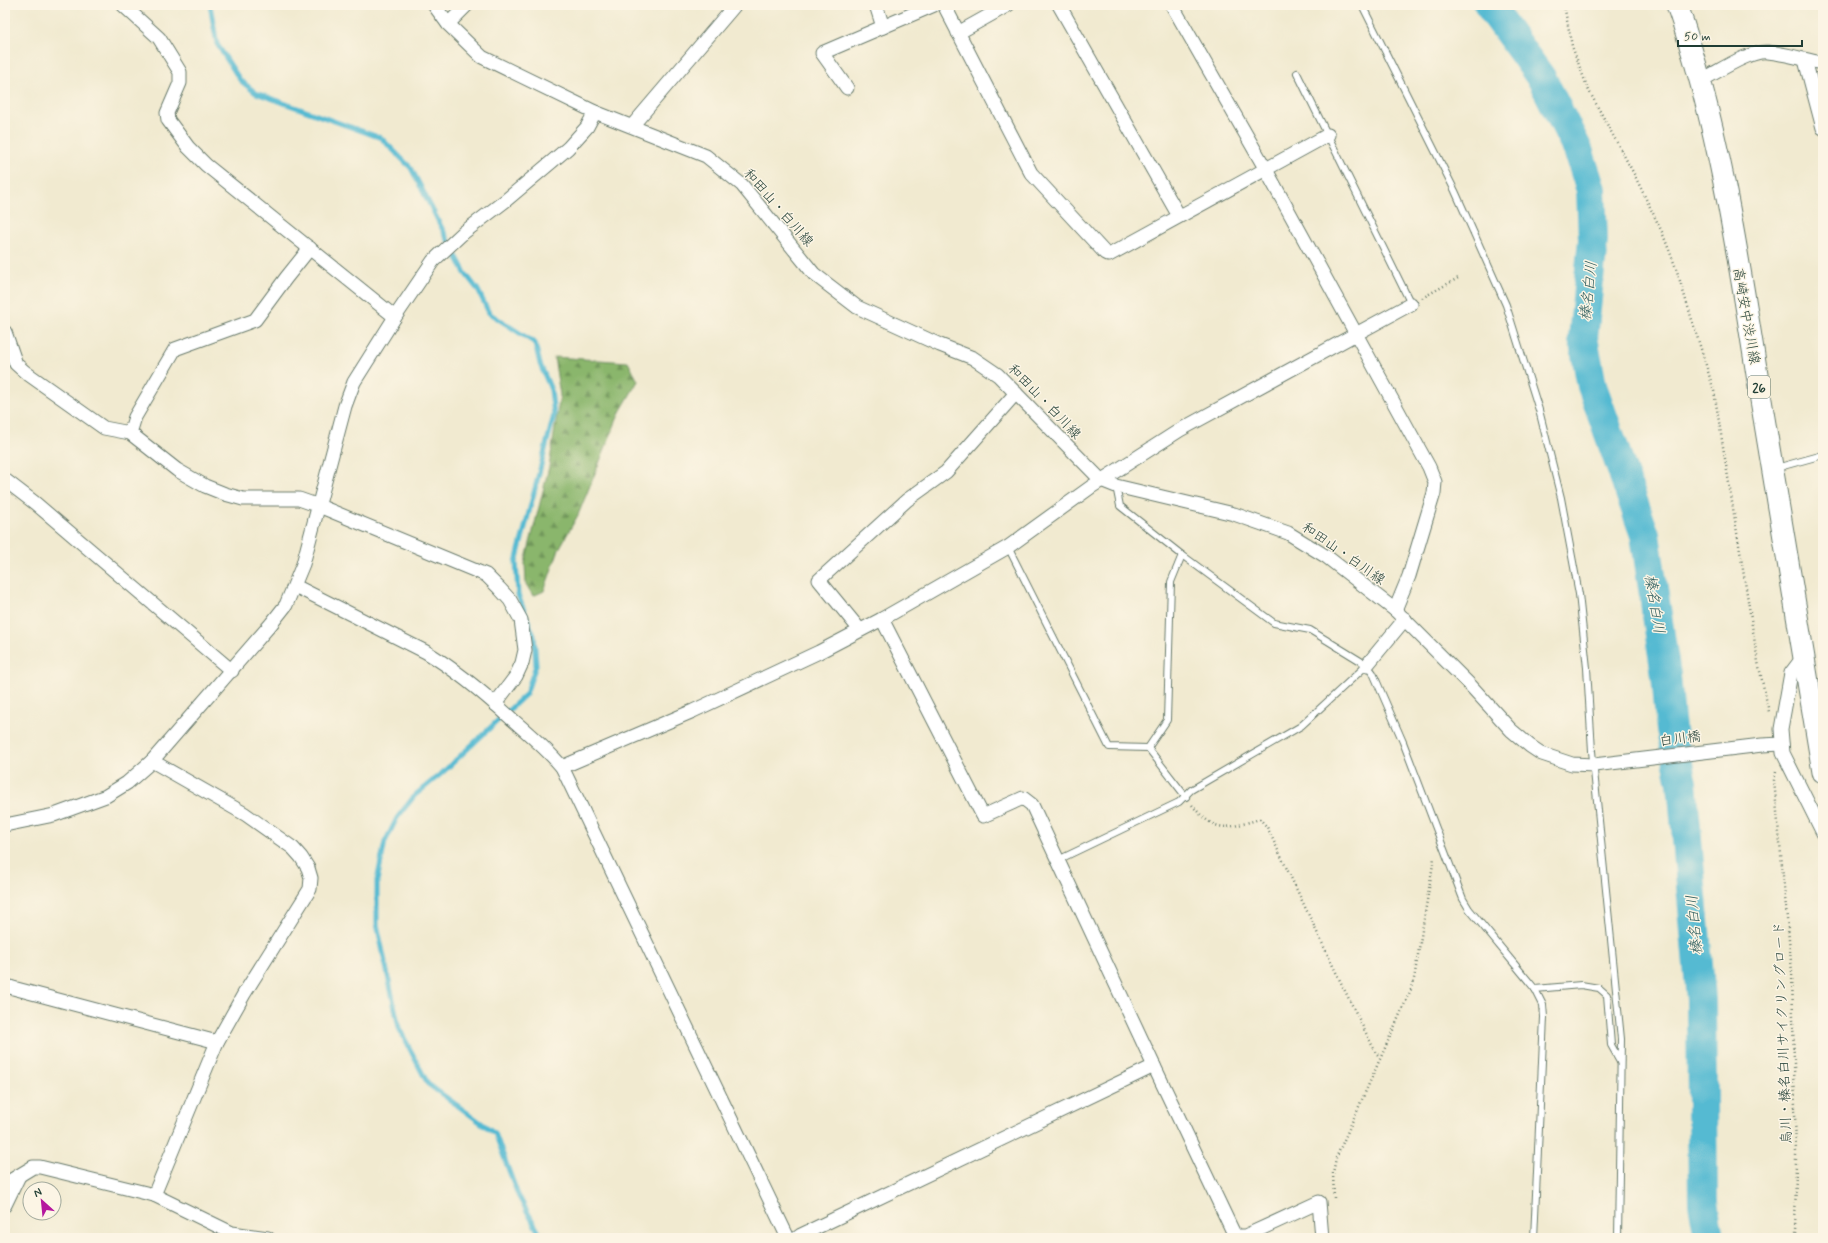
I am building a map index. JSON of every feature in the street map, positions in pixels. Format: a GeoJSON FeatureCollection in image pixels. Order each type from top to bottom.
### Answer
{"type":"FeatureCollection","features":[{"type":"Feature","properties":{"kind":"main road","name":"高崎安中渋川線"},"geometry":{"type":"LineString","coordinates":[[1677,5],[1700,81],[1721,166],[1747,312],[1823,772]]}},
{"type":"Feature","properties":{"kind":"street"},"geometry":{"type":"LineString","coordinates":[[123,5],[159,38],[180,72],[180,83],[167,113],[168,120],[188,147],[206,165],[395,317]]}},
{"type":"Feature","properties":{"kind":"street","name":"和田山・白川線"},"geometry":{"type":"LineString","coordinates":[[434,5],[448,24],[482,57],[595,112],[706,156],[742,185],[814,274],[857,307],[940,345],[973,358],[998,375],[1101,480],[1116,486],[1234,514],[1288,533],[1327,557],[1395,610],[1471,686],[1511,730],[1530,746],[1542,754],[1564,762],[1572,764],[1598,764]]}},
{"type":"Feature","properties":{"kind":"street"},"geometry":{"type":"LineString","coordinates":[[448,24],[467,5]]}},
{"type":"Feature","properties":{"kind":"street"},"geometry":{"type":"LineString","coordinates":[[632,126],[735,5]]}},
{"type":"Feature","properties":{"kind":"street"},"geometry":{"type":"LineString","coordinates":[[876,5],[883,27]]}},
{"type":"Feature","properties":{"kind":"street"},"geometry":{"type":"LineString","coordinates":[[846,88],[822,53],[934,5]]}},
{"type":"Feature","properties":{"kind":"street"},"geometry":{"type":"LineString","coordinates":[[944,5],[1030,173],[1105,253],[1109,255],[1265,168],[1328,135]]}},
{"type":"Feature","properties":{"kind":"street"},"geometry":{"type":"LineString","coordinates":[[958,33],[1008,5]]}},
{"type":"Feature","properties":{"kind":"street"},"geometry":{"type":"LineString","coordinates":[[1059,5],[1180,216]]}},
{"type":"Feature","properties":{"kind":"street"},"geometry":{"type":"LineString","coordinates":[[1172,5],[1357,334],[1429,467],[1435,482],[1434,493],[1409,576],[1395,610]]}},
{"type":"Feature","properties":{"kind":"street"},"geometry":{"type":"LineString","coordinates":[[1700,81],[1752,54],[1767,52],[1823,62]]}},
{"type":"Feature","properties":{"kind":"street"},"geometry":{"type":"LineString","coordinates":[[1805,60],[1823,128]]}},
{"type":"Feature","properties":{"kind":"street"},"geometry":{"type":"LineString","coordinates":[[5,825],[54,815],[106,796],[127,783],[152,761],[232,671],[286,605],[295,586],[319,506],[345,406],[354,382],[395,317],[444,249],[568,148],[587,126],[595,112]]}},
{"type":"Feature","properties":{"kind":"street"},"geometry":{"type":"LineString","coordinates":[[130,433],[135,417],[175,349],[255,320],[310,248]]}},
{"type":"Feature","properties":{"kind":"street"},"geometry":{"type":"LineString","coordinates":[[562,767],[693,711],[819,652],[882,619],[1008,547],[1101,480],[1180,430],[1411,304]]}},
{"type":"Feature","properties":{"kind":"street"},"geometry":{"type":"LineString","coordinates":[[5,332],[16,364],[25,372],[104,428],[130,433],[177,470],[205,486],[243,499],[299,499],[486,575],[510,600],[521,620],[525,650],[522,663],[516,676],[496,705]]}},
{"type":"Feature","properties":{"kind":"street"},"geometry":{"type":"LineString","coordinates":[[860,630],[819,580],[907,500],[946,472],[1016,393]]}},
{"type":"Feature","properties":{"kind":"street"},"geometry":{"type":"LineString","coordinates":[[5,480],[35,503],[232,671]]}},
{"type":"Feature","properties":{"kind":"street"},"geometry":{"type":"LineString","coordinates":[[295,586],[447,664],[511,717],[550,753],[562,767],[788,1238]]}},
{"type":"Feature","properties":{"kind":"street"},"geometry":{"type":"LineString","coordinates":[[882,619],[983,816],[1023,798],[1032,805],[1235,1236],[1245,1236],[1319,1202],[1322,1238]]}},
{"type":"Feature","properties":{"kind":"street"},"geometry":{"type":"LineString","coordinates":[[1367,665],[1405,619]]}},
{"type":"Feature","properties":{"kind":"street"},"geometry":{"type":"LineString","coordinates":[[1804,656],[1791,673],[1781,729],[1782,744],[1783,753],[1823,833]]}},
{"type":"Feature","properties":{"kind":"street","name":"白川橋"},"geometry":{"type":"LineString","coordinates":[[1598,764],[1782,744]]}},
{"type":"Feature","properties":{"kind":"street"},"geometry":{"type":"LineString","coordinates":[[152,761],[245,814],[293,848],[301,857],[311,878],[310,889],[244,994],[217,1042],[154,1195]]}},
{"type":"Feature","properties":{"kind":"street"},"geometry":{"type":"LineString","coordinates":[[5,985],[217,1042]]}},
{"type":"Feature","properties":{"kind":"street"},"geometry":{"type":"LineString","coordinates":[[797,1238],[808,1231],[1154,1066]]}},
{"type":"Feature","properties":{"kind":"street"},"geometry":{"type":"LineString","coordinates":[[5,1184],[32,1167],[40,1167],[154,1195],[232,1233],[268,1238]]}},
{"type":"Feature","properties":{"kind":"street"},"geometry":{"type":"LineString","coordinates":[[5,1205],[19,1176]]}},
{"type":"Feature","properties":{"kind":"lane"},"geometry":{"type":"LineString","coordinates":[[1362,5],[1458,198],[1506,305],[1521,348],[1539,410],[1561,498],[1578,586],[1598,764],[1620,1031],[1621,1063],[1618,1238]]}},
{"type":"Feature","properties":{"kind":"lane"},"geometry":{"type":"LineString","coordinates":[[1297,73],[1411,304]]}},
{"type":"Feature","properties":{"kind":"lane"},"geometry":{"type":"LineString","coordinates":[[1772,469],[1823,455]]}},
{"type":"Feature","properties":{"kind":"lane"},"geometry":{"type":"LineString","coordinates":[[1116,486],[1120,506],[1182,555],[1274,623],[1310,630],[1367,665],[1373,673],[1441,839],[1463,898],[1469,909],[1535,989],[1543,1005],[1544,1017],[1534,1238]]}},
{"type":"Feature","properties":{"kind":"lane"},"geometry":{"type":"LineString","coordinates":[[1008,547],[1109,747],[1148,748]]}},
{"type":"Feature","properties":{"kind":"lane"},"geometry":{"type":"LineString","coordinates":[[1148,748],[1167,720],[1171,582],[1182,555]]}},
{"type":"Feature","properties":{"kind":"lane"},"geometry":{"type":"LineString","coordinates":[[1058,860],[1179,802],[1186,797],[1191,790],[1301,726],[1367,665]]}},
{"type":"Feature","properties":{"kind":"lane"},"geometry":{"type":"LineString","coordinates":[[1148,748],[1186,797]]}},
{"type":"Feature","properties":{"kind":"lane"},"geometry":{"type":"LineString","coordinates":[[1535,989],[1581,985],[1599,988],[1607,995],[1611,1045],[1621,1063]]}},
{"type":"Feature","properties":{"kind":"path"},"geometry":{"type":"LineString","coordinates":[[1564,5],[1572,46],[1588,89],[1634,174],[1662,232],[1674,261],[1714,390],[1766,705],[1772,718],[1781,729]]}},
{"type":"Feature","properties":{"kind":"path"},"geometry":{"type":"LineString","coordinates":[[1411,304],[1460,277]]}},
{"type":"Feature","properties":{"kind":"path","name":"烏川・榛名白川サイクリングロード"},"geometry":{"type":"LineString","coordinates":[[1774,780],[1792,972],[1796,1154],[1795,1238]]}},
{"type":"Feature","properties":{"kind":"path"},"geometry":{"type":"LineString","coordinates":[[1186,797],[1198,812],[1210,823],[1221,827],[1232,827],[1260,819],[1267,827],[1343,987],[1376,1053],[1380,1057]]}},
{"type":"Feature","properties":{"kind":"path"},"geometry":{"type":"LineString","coordinates":[[1334,1201],[1333,1173],[1336,1158],[1413,985],[1436,849],[1441,839]]}},
{"type":"Feature","properties":{"kind":"green space"},"geometry":{"type":"Polygon","coordinates":[[[554,357],[628,362],[638,381],[620,412],[578,515],[559,549],[544,591],[533,596],[526,584],[525,563],[549,467],[560,395],[554,357]]]}},
{"type":"Feature","properties":{"kind":"waterway"},"geometry":{"type":"LineString","coordinates":[[210,5],[217,44],[240,80],[256,93],[381,138],[411,168],[465,273],[478,290],[489,313],[535,343],[540,364],[551,390],[554,415],[516,562],[518,595],[534,636],[536,665],[526,694],[442,773],[415,795],[397,818],[385,842],[377,881],[377,924],[399,1028],[428,1084],[495,1133],[518,1195],[542,1238]]}},
{"type":"Feature","properties":{"kind":"waterway","name":"榛名白川"},"geometry":{"type":"LineString","coordinates":[[1489,5],[1542,79],[1578,150],[1591,190],[1593,240],[1583,338],[1592,386],[1645,535],[1666,675],[1671,730],[1682,783],[1701,999],[1703,1203],[1709,1238]]}}]}
